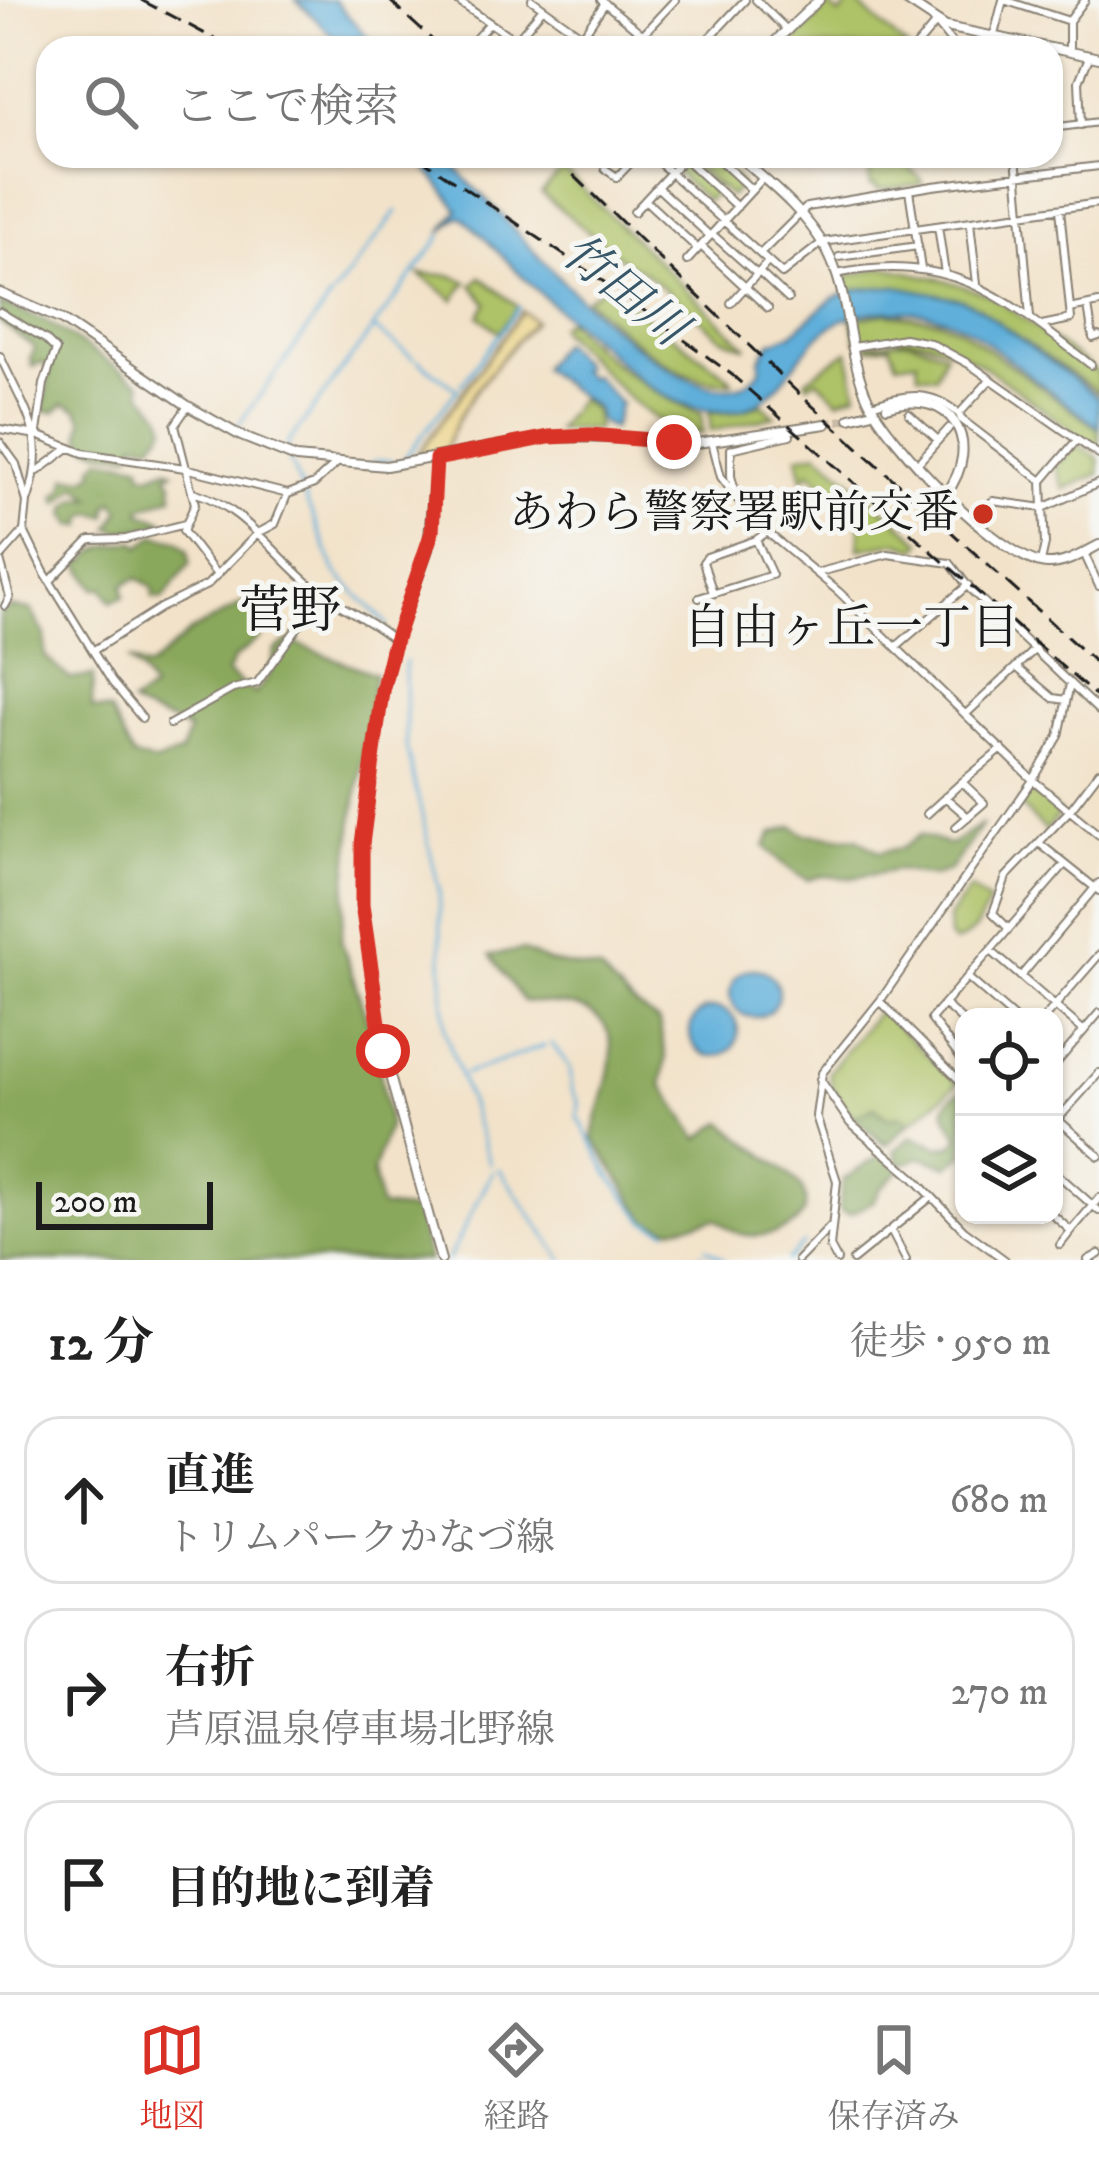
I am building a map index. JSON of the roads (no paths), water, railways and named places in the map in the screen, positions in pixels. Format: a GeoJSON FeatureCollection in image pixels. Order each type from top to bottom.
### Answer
{"type":"FeatureCollection","features":[{"type":"Feature","properties":{"kind":"main road"},"geometry":{"type":"LineString","coordinates":[[784,36],[819,0]]}},
{"type":"Feature","properties":{"kind":"main road"},"geometry":{"type":"LineString","coordinates":[[905,0],[936,23],[978,36]]}},
{"type":"Feature","properties":{"kind":"main road"},"geometry":{"type":"LineString","coordinates":[[787,36],[789,32]]}},
{"type":"Feature","properties":{"kind":"main road"},"geometry":{"type":"LineString","coordinates":[[1063,50],[1094,57]]}},
{"type":"Feature","properties":{"kind":"main road"},"geometry":{"type":"LineString","coordinates":[[752,168],[800,211],[823,242],[837,277],[870,409],[946,494],[1012,551],[1041,563],[1060,562],[1099,545]]}},
{"type":"Feature","properties":{"kind":"main road"},"geometry":{"type":"LineString","coordinates":[[0,293],[62,320],[188,406],[270,449],[336,464],[386,466],[567,436],[712,442],[826,424]]}},
{"type":"Feature","properties":{"kind":"main road"},"geometry":{"type":"LineString","coordinates":[[887,406],[910,400],[932,403],[957,425],[963,459],[946,494]]}},
{"type":"Feature","properties":{"kind":"main road"},"geometry":{"type":"LineString","coordinates":[[850,418],[870,409]]}},
{"type":"Feature","properties":{"kind":"main road"},"geometry":{"type":"LineString","coordinates":[[436,459],[428,548],[395,641],[370,770],[362,844],[362,905],[383,1051],[440,1260]]}},
{"type":"Feature","properties":{"kind":"street"},"geometry":{"type":"LineString","coordinates":[[456,0],[501,36]]}},
{"type":"Feature","properties":{"kind":"street"},"geometry":{"type":"LineString","coordinates":[[534,0],[582,36]]}},
{"type":"Feature","properties":{"kind":"street"},"geometry":{"type":"LineString","coordinates":[[658,0],[667,8]]}},
{"type":"Feature","properties":{"kind":"street"},"geometry":{"type":"LineString","coordinates":[[642,34],[675,0]]}},
{"type":"Feature","properties":{"kind":"street"},"geometry":{"type":"LineString","coordinates":[[711,36],[745,0]]}},
{"type":"Feature","properties":{"kind":"street"},"geometry":{"type":"LineString","coordinates":[[756,0],[789,32]]}},
{"type":"Feature","properties":{"kind":"street"},"geometry":{"type":"LineString","coordinates":[[999,36],[1004,0],[1070,21]]}},
{"type":"Feature","properties":{"kind":"street"},"geometry":{"type":"LineString","coordinates":[[1069,51],[1070,21],[1084,0]]}},
{"type":"Feature","properties":{"kind":"street"},"geometry":{"type":"LineString","coordinates":[[577,36],[603,2],[644,36]]}},
{"type":"Feature","properties":{"kind":"street"},"geometry":{"type":"LineString","coordinates":[[520,36],[543,8]]}},
{"type":"Feature","properties":{"kind":"street"},"geometry":{"type":"LineString","coordinates":[[925,36],[936,23],[946,36]]}},
{"type":"Feature","properties":{"kind":"street"},"geometry":{"type":"LineString","coordinates":[[478,36],[488,25]]}},
{"type":"Feature","properties":{"kind":"street"},"geometry":{"type":"LineString","coordinates":[[1081,125],[1079,81],[1094,57]]}},
{"type":"Feature","properties":{"kind":"street"},"geometry":{"type":"LineString","coordinates":[[1063,127],[1099,122]]}},
{"type":"Feature","properties":{"kind":"street"},"geometry":{"type":"LineString","coordinates":[[760,254],[800,211],[909,190],[1099,166]]}},
{"type":"Feature","properties":{"kind":"street"},"geometry":{"type":"LineString","coordinates":[[605,169],[617,177],[626,168]]}},
{"type":"Feature","properties":{"kind":"street"},"geometry":{"type":"LineString","coordinates":[[666,168],[782,274]]}},
{"type":"Feature","properties":{"kind":"street"},"geometry":{"type":"LineString","coordinates":[[634,212],[675,168]]}},
{"type":"Feature","properties":{"kind":"street"},"geometry":{"type":"LineString","coordinates":[[696,168],[737,207]]}},
{"type":"Feature","properties":{"kind":"street"},"geometry":{"type":"LineString","coordinates":[[728,168],[752,190]]}},
{"type":"Feature","properties":{"kind":"street"},"geometry":{"type":"LineString","coordinates":[[1017,168],[1030,317]]}},
{"type":"Feature","properties":{"kind":"street"},"geometry":{"type":"LineString","coordinates":[[687,261],[763,178]]}},
{"type":"Feature","properties":{"kind":"street"},"geometry":{"type":"LineString","coordinates":[[657,187],[788,299]]}},
{"type":"Feature","properties":{"kind":"street"},"geometry":{"type":"LineString","coordinates":[[909,190],[922,269]]}},
{"type":"Feature","properties":{"kind":"street"},"geometry":{"type":"LineString","coordinates":[[645,200],[768,308]]}},
{"type":"Feature","properties":{"kind":"street"},"geometry":{"type":"LineString","coordinates":[[772,284],[823,242],[1099,203]]}},
{"type":"Feature","properties":{"kind":"street"},"geometry":{"type":"LineString","coordinates":[[1040,326],[1071,320],[1060,209]]}},
{"type":"Feature","properties":{"kind":"street"},"geometry":{"type":"LineString","coordinates":[[970,221],[977,284]]}},
{"type":"Feature","properties":{"kind":"street"},"geometry":{"type":"LineString","coordinates":[[938,226],[945,274]]}},
{"type":"Feature","properties":{"kind":"street"},"geometry":{"type":"LineString","coordinates":[[839,257],[918,246]]}},
{"type":"Feature","properties":{"kind":"street"},"geometry":{"type":"LineString","coordinates":[[731,303],[768,262]]}},
{"type":"Feature","properties":{"kind":"street"},"geometry":{"type":"LineString","coordinates":[[837,277],[883,266],[922,269],[977,284],[1096,366]]}},
{"type":"Feature","properties":{"kind":"street"},"geometry":{"type":"LineString","coordinates":[[1070,309],[1099,303]]}},
{"type":"Feature","properties":{"kind":"street"},"geometry":{"type":"LineString","coordinates":[[1088,306],[1093,338],[1099,336]]}},
{"type":"Feature","properties":{"kind":"street"},"geometry":{"type":"LineString","coordinates":[[0,312],[56,350],[44,384],[37,472],[26,502],[24,531],[112,682],[142,718]]}},
{"type":"Feature","properties":{"kind":"street"},"geometry":{"type":"LineString","coordinates":[[853,344],[904,338],[930,343],[1099,455]]}},
{"type":"Feature","properties":{"kind":"street"},"geometry":{"type":"LineString","coordinates":[[0,356],[37,435]]}},
{"type":"Feature","properties":{"kind":"street"},"geometry":{"type":"LineString","coordinates":[[959,414],[990,380]]}},
{"type":"Feature","properties":{"kind":"street"},"geometry":{"type":"LineString","coordinates":[[870,409],[900,396],[941,399],[965,424],[1042,481]]}},
{"type":"Feature","properties":{"kind":"street"},"geometry":{"type":"LineString","coordinates":[[188,406],[175,424],[196,504],[185,524],[186,538],[217,574]]}},
{"type":"Feature","properties":{"kind":"street"},"geometry":{"type":"LineString","coordinates":[[909,414],[938,440]]}},
{"type":"Feature","properties":{"kind":"street"},"geometry":{"type":"LineString","coordinates":[[918,463],[949,428]]}},
{"type":"Feature","properties":{"kind":"street"},"geometry":{"type":"LineString","coordinates":[[0,429],[288,494],[314,484],[336,464]]}},
{"type":"Feature","properties":{"kind":"street"},"geometry":{"type":"LineString","coordinates":[[738,503],[729,452],[734,446],[790,436]]}},
{"type":"Feature","properties":{"kind":"street"},"geometry":{"type":"LineString","coordinates":[[1041,563],[1045,544],[1042,481],[1076,441]]}},
{"type":"Feature","properties":{"kind":"street"},"geometry":{"type":"LineString","coordinates":[[0,442],[16,464],[26,502]]}},
{"type":"Feature","properties":{"kind":"street"},"geometry":{"type":"LineString","coordinates":[[712,442],[721,477],[738,503],[897,645],[1033,780],[1099,835]]}},
{"type":"Feature","properties":{"kind":"street"},"geometry":{"type":"LineString","coordinates":[[37,472],[69,448]]}},
{"type":"Feature","properties":{"kind":"street"},"geometry":{"type":"LineString","coordinates":[[970,518],[993,501],[1042,508],[1099,483]]}},
{"type":"Feature","properties":{"kind":"street"},"geometry":{"type":"LineString","coordinates":[[193,492],[223,504],[322,594],[395,641]]}},
{"type":"Feature","properties":{"kind":"street"},"geometry":{"type":"LineString","coordinates":[[94,650],[207,585],[258,533],[274,524],[288,494]]}},
{"type":"Feature","properties":{"kind":"street"},"geometry":{"type":"LineString","coordinates":[[51,580],[90,540],[126,539],[185,524]]}},
{"type":"Feature","properties":{"kind":"street"},"geometry":{"type":"LineString","coordinates":[[5,606],[10,596],[0,559],[24,531]]}},
{"type":"Feature","properties":{"kind":"street"},"geometry":{"type":"LineString","coordinates":[[712,593],[703,562],[707,557],[767,532]]}},
{"type":"Feature","properties":{"kind":"street"},"geometry":{"type":"LineString","coordinates":[[699,598],[772,575],[756,540]]}},
{"type":"Feature","properties":{"kind":"street"},"geometry":{"type":"LineString","coordinates":[[1084,553],[1099,586]]}},
{"type":"Feature","properties":{"kind":"street"},"geometry":{"type":"LineString","coordinates":[[816,573],[888,554],[950,563],[1099,711]]}},
{"type":"Feature","properties":{"kind":"street"},"geometry":{"type":"LineString","coordinates":[[897,645],[968,585]]}},
{"type":"Feature","properties":{"kind":"street"},"geometry":{"type":"LineString","coordinates":[[170,724],[233,689],[257,683],[322,594]]}},
{"type":"Feature","properties":{"kind":"street"},"geometry":{"type":"LineString","coordinates":[[966,714],[1035,649]]}},
{"type":"Feature","properties":{"kind":"street"},"geometry":{"type":"LineString","coordinates":[[1016,667],[1053,698],[1066,700]]}},
{"type":"Feature","properties":{"kind":"street"},"geometry":{"type":"LineString","coordinates":[[837,1260],[830,1247],[837,1181],[816,1116],[820,1079],[880,1001],[1033,780],[1059,736],[1070,684]]}},
{"type":"Feature","properties":{"kind":"street"},"geometry":{"type":"LineString","coordinates":[[927,814],[1002,749]]}},
{"type":"Feature","properties":{"kind":"street"},"geometry":{"type":"LineString","coordinates":[[1008,929],[993,914],[1006,877],[1099,772]]}},
{"type":"Feature","properties":{"kind":"street"},"geometry":{"type":"LineString","coordinates":[[962,782],[992,811]]}},
{"type":"Feature","properties":{"kind":"street"},"geometry":{"type":"LineString","coordinates":[[945,797],[968,817]]}},
{"type":"Feature","properties":{"kind":"street"},"geometry":{"type":"LineString","coordinates":[[956,827],[984,802]]}},
{"type":"Feature","properties":{"kind":"street"},"geometry":{"type":"LineString","coordinates":[[1021,976],[1098,887],[1039,843]]}},
{"type":"Feature","properties":{"kind":"street"},"geometry":{"type":"LineString","coordinates":[[955,1052],[931,1019],[1065,864]]}},
{"type":"Feature","properties":{"kind":"street"},"geometry":{"type":"LineString","coordinates":[[990,950],[1084,1031]]}},
{"type":"Feature","properties":{"kind":"street"},"geometry":{"type":"LineString","coordinates":[[1055,1006],[1099,955]]}},
{"type":"Feature","properties":{"kind":"street"},"geometry":{"type":"LineString","coordinates":[[967,977],[1003,1008]]}},
{"type":"Feature","properties":{"kind":"street"},"geometry":{"type":"LineString","coordinates":[[880,1001],[955,1076]]}},
{"type":"Feature","properties":{"kind":"street"},"geometry":{"type":"LineString","coordinates":[[944,1004],[955,1014]]}},
{"type":"Feature","properties":{"kind":"street"},"geometry":{"type":"LineString","coordinates":[[1063,1056],[1099,1013]]}},
{"type":"Feature","properties":{"kind":"street"},"geometry":{"type":"LineString","coordinates":[[1058,1116],[1099,1073]]}},
{"type":"Feature","properties":{"kind":"street"},"geometry":{"type":"LineString","coordinates":[[820,1079],[850,1123],[964,1230],[1005,1260]]}},
{"type":"Feature","properties":{"kind":"street"},"geometry":{"type":"LineString","coordinates":[[1063,1124],[1099,1156]]}},
{"type":"Feature","properties":{"kind":"street"},"geometry":{"type":"LineString","coordinates":[[1090,1147],[1099,1136]]}},
{"type":"Feature","properties":{"kind":"street"},"geometry":{"type":"LineString","coordinates":[[1060,1244],[1097,1205],[1063,1178]]}},
{"type":"Feature","properties":{"kind":"street"},"geometry":{"type":"LineString","coordinates":[[853,1260],[931,1197]]}},
{"type":"Feature","properties":{"kind":"street"},"geometry":{"type":"LineString","coordinates":[[798,1260],[833,1224]]}},
{"type":"Feature","properties":{"kind":"street"},"geometry":{"type":"LineString","coordinates":[[1063,1224],[1071,1231]]}},
{"type":"Feature","properties":{"kind":"street"},"geometry":{"type":"LineString","coordinates":[[890,1230],[905,1260]]}},
{"type":"Feature","properties":{"kind":"street"},"geometry":{"type":"LineString","coordinates":[[1088,1260],[1099,1254]]}},
{"type":"Feature","properties":{"kind":"water"},"geometry":{"type":"Polygon","coordinates":[[[296,0],[334,0],[366,36],[333,36],[296,0]]]}},
{"type":"Feature","properties":{"kind":"water"},"geometry":{"type":"Polygon","coordinates":[[[426,168],[457,168],[586,303],[665,366],[703,384],[736,387],[761,369],[760,359],[770,343],[791,334],[833,298],[859,289],[897,286],[978,307],[1099,398],[1099,428],[973,332],[940,317],[904,311],[864,313],[840,321],[821,334],[764,398],[746,408],[723,412],[693,407],[661,394],[634,374],[535,289],[463,217],[441,233],[458,210],[426,168]]]}},
{"type":"Feature","properties":{"kind":"water"},"geometry":{"type":"Polygon","coordinates":[[[561,342],[584,366],[579,370],[589,378],[593,375],[620,403],[613,429],[599,421],[596,408],[541,368],[561,342]]]}},
{"type":"Feature","properties":{"kind":"water"},"geometry":{"type":"Polygon","coordinates":[[[754,969],[771,976],[778,993],[771,1010],[754,1017],[737,1010],[730,993],[737,976],[754,969]]]}},
{"type":"Feature","properties":{"kind":"water"},"geometry":{"type":"Polygon","coordinates":[[[714,1008],[731,1015],[738,1032],[731,1049],[714,1056],[697,1049],[690,1032],[697,1015],[714,1008]]]}},
{"type":"Feature","properties":{"kind":"waterway"},"geometry":{"type":"LineString","coordinates":[[334,294],[397,211]]}},
{"type":"Feature","properties":{"kind":"waterway"},"geometry":{"type":"LineString","coordinates":[[287,450],[442,235]]}},
{"type":"Feature","properties":{"kind":"waterway"},"geometry":{"type":"LineString","coordinates":[[237,427],[331,297]]}},
{"type":"Feature","properties":{"kind":"waterway"},"geometry":{"type":"LineString","coordinates":[[461,385],[519,307]]}},
{"type":"Feature","properties":{"kind":"waterway"},"geometry":{"type":"LineString","coordinates":[[373,328],[414,358]]}},
{"type":"Feature","properties":{"kind":"waterway"},"geometry":{"type":"LineString","coordinates":[[418,360],[456,389]]}},
{"type":"Feature","properties":{"kind":"waterway"},"geometry":{"type":"LineString","coordinates":[[403,460],[458,389]]}},
{"type":"Feature","properties":{"kind":"waterway"},"geometry":{"type":"LineString","coordinates":[[289,459],[336,573],[387,624]]}},
{"type":"Feature","properties":{"kind":"waterway"},"geometry":{"type":"LineString","coordinates":[[373,461],[393,461]]}},
{"type":"Feature","properties":{"kind":"waterway"},"geometry":{"type":"LineString","coordinates":[[405,661],[406,746],[439,889],[445,1031],[490,1164]]}},
{"type":"Feature","properties":{"kind":"waterway"},"geometry":{"type":"LineString","coordinates":[[551,1043],[570,1067],[578,1117],[610,1176],[645,1221],[667,1230]]}},
{"type":"Feature","properties":{"kind":"waterway"},"geometry":{"type":"LineString","coordinates":[[465,1074],[544,1046]]}},
{"type":"Feature","properties":{"kind":"waterway"},"geometry":{"type":"LineString","coordinates":[[499,1169],[563,1260]]}},
{"type":"Feature","properties":{"kind":"waterway"},"geometry":{"type":"LineString","coordinates":[[448,1260],[493,1171]]}},
{"type":"Feature","properties":{"kind":"waterway"},"geometry":{"type":"LineString","coordinates":[[787,1260],[804,1243]]}},
{"type":"Feature","properties":{"kind":"waterway"},"geometry":{"type":"LineString","coordinates":[[706,1248],[724,1260]]}},
{"type":"Feature","properties":{"kind":"waterway"},"geometry":{"type":"LineString","coordinates":[[697,1260],[702,1253]]}},
{"type":"Feature","properties":{"kind":"tunnel"},"geometry":{"type":"LineString","coordinates":[[826,424],[850,418]]}},
{"type":"Feature","properties":{"kind":"railway"},"geometry":{"type":"LineString","coordinates":[[141,0],[209,36]]}},
{"type":"Feature","properties":{"kind":"railway"},"geometry":{"type":"LineString","coordinates":[[389,0],[428,36]]}},
{"type":"Feature","properties":{"kind":"railway"},"geometry":{"type":"LineString","coordinates":[[435,168],[731,374],[1099,699]]}},
{"type":"Feature","properties":{"kind":"railway"},"geometry":{"type":"LineString","coordinates":[[566,168],[795,390],[1099,666]]}},
{"type":"Feature","properties":{"kind":"place","name":"あわら警察署駅前交番"},"geometry":{"type":"Point","coordinates":[983,514]}},
{"type":"Feature","properties":{"kind":"district","name":"菅野"},"geometry":{"type":"Point","coordinates":[290,612]}},
{"type":"Feature","properties":{"kind":"district","name":"自由ヶ丘一丁目"},"geometry":{"type":"Point","coordinates":[851,629]}},
{"type":"Feature","properties":{"kind":"water label","name":"竹田川"},"geometry":{"type":"Point","coordinates":[623,291]}}]}
